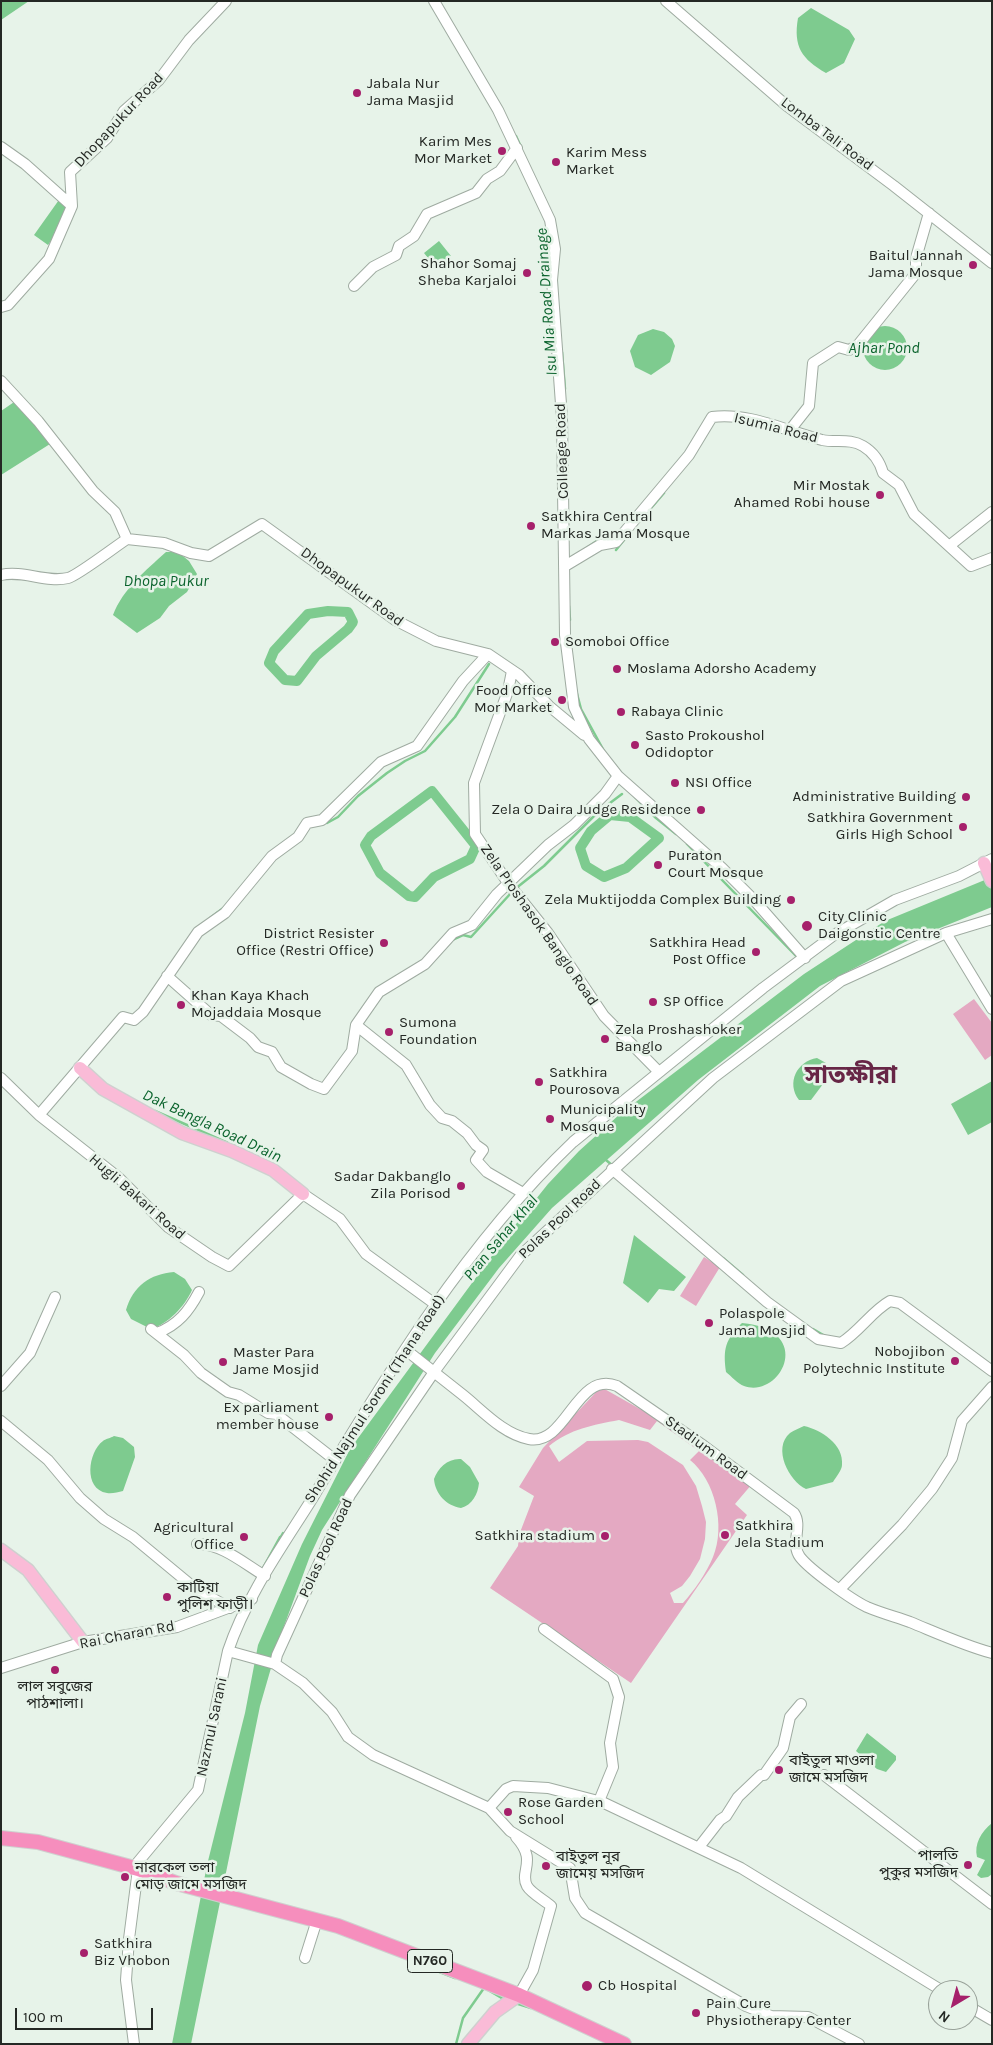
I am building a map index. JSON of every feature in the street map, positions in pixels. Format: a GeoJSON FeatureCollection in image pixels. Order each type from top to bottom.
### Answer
{"type":"FeatureCollection","features":[{"type":"Feature","properties":{"kind":"highway","name":"N760"},"geometry":{"type":"LineString","coordinates":[[1,1838],[38,1842],[136,1868],[176,1883],[338,1926],[519,1996],[624,2044]]}},
{"type":"Feature","properties":{"kind":"main road"},"geometry":{"type":"LineString","coordinates":[[988,861],[992,880]]}},
{"type":"Feature","properties":{"kind":"main road"},"geometry":{"type":"LineString","coordinates":[[80,1068],[103,1089],[182,1133],[232,1151],[273,1170],[303,1194]]}},
{"type":"Feature","properties":{"kind":"main road"},"geometry":{"type":"LineString","coordinates":[[1,1550],[28,1570],[83,1642]]}},
{"type":"Feature","properties":{"kind":"main road"},"geometry":{"type":"LineString","coordinates":[[468,2044],[494,2012],[519,1996]]}},
{"type":"Feature","properties":{"kind":"street","name":"Dhopapukur Road"},"geometry":{"type":"LineString","coordinates":[[1,307],[8,305],[49,259],[72,206],[70,172],[107,138],[124,111],[159,80],[189,40],[226,1]]}},
{"type":"Feature","properties":{"kind":"street","name":"Colleage Road"},"geometry":{"type":"LineString","coordinates":[[434,1],[498,110],[517,148],[550,220],[556,249],[552,280],[562,418],[565,635],[569,680],[574,707],[589,739],[602,759],[618,776],[722,868],[754,900],[805,958]]}},
{"type":"Feature","properties":{"kind":"street","name":"Lomba Tali Road"},"geometry":{"type":"LineString","coordinates":[[666,1],[787,106],[992,263]]}},
{"type":"Feature","properties":{"kind":"street"},"geometry":{"type":"LineString","coordinates":[[1,147],[25,164],[72,206]]}},
{"type":"Feature","properties":{"kind":"street"},"geometry":{"type":"LineString","coordinates":[[354,286],[373,267],[396,255],[399,246],[414,236],[427,214],[476,193],[487,179],[500,171],[517,148]]}},
{"type":"Feature","properties":{"kind":"street"},"geometry":{"type":"LineString","coordinates":[[790,430],[809,406],[813,363],[838,347],[849,350],[858,345],[884,316],[916,273],[916,258],[929,213]]}},
{"type":"Feature","properties":{"kind":"street"},"geometry":{"type":"LineString","coordinates":[[1,381],[38,421],[93,491],[115,512],[127,539],[68,578],[32,577],[13,572],[1,575]]}},
{"type":"Feature","properties":{"kind":"street","name":"Isumia Road"},"geometry":{"type":"LineString","coordinates":[[565,566],[600,545],[616,542],[689,455],[712,417],[730,415],[824,440],[845,440],[863,445],[880,462],[883,473],[899,485],[914,514],[971,566],[992,558]]}},
{"type":"Feature","properties":{"kind":"street"},"geometry":{"type":"LineString","coordinates":[[949,546],[992,512]]}},
{"type":"Feature","properties":{"kind":"street","name":"Dhopapukur Road"},"geometry":{"type":"LineString","coordinates":[[127,539],[164,542],[191,553],[209,556],[262,524],[395,620],[436,641],[488,654],[512,671],[589,739]]}},
{"type":"Feature","properties":{"kind":"street"},"geometry":{"type":"LineString","coordinates":[[39,1115],[124,1017],[134,1020],[143,1012],[198,932],[225,913],[272,856],[298,836],[307,823],[322,820],[381,762],[417,746],[463,681],[488,654]]}},
{"type":"Feature","properties":{"kind":"street","name":"Zela Proshasok Banglo Road"},"geometry":{"type":"LineString","coordinates":[[512,671],[508,691],[474,783],[475,834],[508,883],[548,933],[604,1016],[659,1072]]}},
{"type":"Feature","properties":{"kind":"street"},"geometry":{"type":"LineString","coordinates":[[167,976],[215,1018],[221,1016],[250,1038],[258,1047],[272,1052],[282,1067],[324,1089],[352,1051],[356,1025],[379,992],[425,964],[453,934],[472,925],[508,883],[529,866],[548,845],[574,825],[605,794],[618,776]]}},
{"type":"Feature","properties":{"kind":"street","name":"Shohid Najmul Soroni (Thana Road)"},"geometry":{"type":"LineString","coordinates":[[252,1599],[335,1460],[435,1304],[490,1232],[573,1142],[763,988],[862,917],[895,900],[960,876],[988,861]]}},
{"type":"Feature","properties":{"kind":"street","name":"Polas Pool Road"},"geometry":{"type":"LineString","coordinates":[[275,1664],[277,1655],[304,1592],[350,1495],[434,1372],[520,1256],[612,1169],[713,1078],[841,981],[946,933],[992,918]]}},
{"type":"Feature","properties":{"kind":"street"},"geometry":{"type":"LineString","coordinates":[[946,933],[992,1009]]}},
{"type":"Feature","properties":{"kind":"street"},"geometry":{"type":"LineString","coordinates":[[356,1025],[406,1065],[430,1105],[442,1118],[452,1121],[467,1132],[476,1145],[483,1150],[476,1160],[487,1172],[524,1193]]}},
{"type":"Feature","properties":{"kind":"street","name":"Hugli Bakari Road"},"geometry":{"type":"LineString","coordinates":[[1,1078],[39,1115],[119,1178],[168,1227],[212,1257],[229,1266],[303,1194]]}},
{"type":"Feature","properties":{"kind":"street"},"geometry":{"type":"LineString","coordinates":[[612,1169],[767,1302],[818,1339],[841,1343],[855,1334],[883,1305],[890,1301],[900,1303],[992,1370]]}},
{"type":"Feature","properties":{"kind":"street"},"geometry":{"type":"LineString","coordinates":[[303,1194],[340,1218],[366,1254],[435,1304]]}},
{"type":"Feature","properties":{"kind":"street"},"geometry":{"type":"LineString","coordinates":[[199,1292],[191,1307],[181,1319],[168,1329],[154,1331],[184,1355],[200,1372],[228,1392],[239,1395],[268,1413],[276,1414],[335,1460]]}},
{"type":"Feature","properties":{"kind":"street"},"geometry":{"type":"LineString","coordinates":[[1,1386],[30,1353],[54,1297]]}},
{"type":"Feature","properties":{"kind":"street","name":"Stadium Road"},"geometry":{"type":"LineString","coordinates":[[406,1350],[498,1424],[519,1436],[531,1440],[546,1436],[556,1428],[587,1392],[598,1384],[604,1382],[617,1386],[696,1440],[794,1513],[797,1517],[795,1544],[799,1557],[840,1588],[867,1607],[911,1622],[938,1636],[992,1653]]}},
{"type":"Feature","properties":{"kind":"street"},"geometry":{"type":"LineString","coordinates":[[840,1588],[902,1525],[932,1489],[952,1458],[956,1433],[962,1420],[992,1387]]}},
{"type":"Feature","properties":{"kind":"street"},"geometry":{"type":"LineString","coordinates":[[1,1421],[48,1460],[80,1498],[104,1519],[133,1537],[197,1590],[230,1608]]}},
{"type":"Feature","properties":{"kind":"street"},"geometry":{"type":"LineString","coordinates":[[197,1544],[216,1548],[265,1576]]}},
{"type":"Feature","properties":{"kind":"street","name":"Rai Charan Rd"},"geometry":{"type":"LineString","coordinates":[[1,1668],[83,1642],[178,1627],[252,1599]]}},
{"type":"Feature","properties":{"kind":"street","name":"Nazmul Sarani"},"geometry":{"type":"LineString","coordinates":[[136,1868],[198,1790],[228,1651],[234,1633],[252,1599]]}},
{"type":"Feature","properties":{"kind":"street"},"geometry":{"type":"LineString","coordinates":[[544,1629],[613,1679],[619,1697],[610,1743],[613,1767],[599,1801]]}},
{"type":"Feature","properties":{"kind":"street"},"geometry":{"type":"LineString","coordinates":[[228,1651],[275,1664],[303,1683],[332,1712],[348,1737],[373,1755],[490,1808],[510,1831],[527,1853],[528,1863],[525,1879],[527,1887],[551,1906],[533,1970],[519,1996]]}},
{"type":"Feature","properties":{"kind":"street"},"geometry":{"type":"LineString","coordinates":[[699,1847],[713,1828],[726,1816],[738,1797],[764,1775],[784,1748],[790,1717],[800,1704]]}},
{"type":"Feature","properties":{"kind":"street"},"geometry":{"type":"LineString","coordinates":[[824,1775],[992,1904]]}},
{"type":"Feature","properties":{"kind":"street"},"geometry":{"type":"LineString","coordinates":[[490,1808],[506,1789],[513,1786],[548,1788],[599,1801],[741,1868],[928,1982]]}},
{"type":"Feature","properties":{"kind":"street"},"geometry":{"type":"LineString","coordinates":[[510,1831],[570,1868],[575,1898],[585,1913],[746,2006],[771,2016],[808,2017],[859,2044]]}},
{"type":"Feature","properties":{"kind":"street"},"geometry":{"type":"LineString","coordinates":[[134,2044],[126,1980],[136,1868]]}},
{"type":"Feature","properties":{"kind":"street"},"geometry":{"type":"LineString","coordinates":[[305,1958],[317,1920]]}},
{"type":"Feature","properties":{"kind":"street"},"geometry":{"type":"LineString","coordinates":[[978,2012],[992,2020]]}},
{"type":"Feature","properties":{"kind":"shaded area"},"geometry":{"type":"Polygon","coordinates":[[[974,999],[992,1023],[992,1055],[985,1060],[953,1014],[974,999]]]}},
{"type":"Feature","properties":{"kind":"shaded area"},"geometry":{"type":"Polygon","coordinates":[[[704,1257],[720,1267],[696,1306],[680,1296],[704,1257]]]}},
{"type":"Feature","properties":{"kind":"shaded area"},"geometry":{"type":"Polygon","coordinates":[[[601,1387],[656,1418],[752,1484],[735,1504],[747,1515],[631,1683],[490,1588],[518,1546],[519,1535],[534,1496],[519,1487],[543,1448],[601,1387]],[[619,1420],[591,1426],[565,1435],[549,1446],[559,1462],[587,1441],[638,1440],[648,1442],[683,1465],[696,1486],[706,1522],[705,1539],[700,1559],[682,1586],[670,1593],[674,1603],[683,1603],[700,1581],[713,1557],[717,1545],[718,1518],[716,1504],[706,1479],[690,1460],[699,1451],[657,1421],[650,1430],[619,1420]]]}},
{"type":"Feature","properties":{"kind":"water"},"geometry":{"type":"Polygon","coordinates":[[[1,1],[29,1],[1,20],[1,1]]]}},
{"type":"Feature","properties":{"kind":"water"},"geometry":{"type":"Polygon","coordinates":[[[811,8],[849,30],[855,39],[844,63],[826,73],[805,57],[798,44],[798,18],[811,8]]]}},
{"type":"Feature","properties":{"kind":"water"},"geometry":{"type":"Polygon","coordinates":[[[61,197],[75,207],[48,245],[34,235],[61,197]]]}},
{"type":"Feature","properties":{"kind":"water"},"geometry":{"type":"Polygon","coordinates":[[[439,241],[451,256],[436,268],[424,253],[439,241]]]}},
{"type":"Feature","properties":{"kind":"water","name":"Ajhar Pond"},"geometry":{"type":"Polygon","coordinates":[[[889,326],[901,332],[906,339],[906,357],[901,364],[894,369],[881,370],[873,367],[866,360],[863,344],[866,336],[873,329],[889,326]]]}},
{"type":"Feature","properties":{"kind":"water"},"geometry":{"type":"Polygon","coordinates":[[[653,329],[664,332],[672,339],[675,346],[670,362],[651,375],[635,367],[630,351],[638,335],[653,329]]]}},
{"type":"Feature","properties":{"kind":"water"},"geometry":{"type":"Polygon","coordinates":[[[20,398],[50,444],[1,475],[1,411],[20,398]]]}},
{"type":"Feature","properties":{"kind":"water","name":"Dhopa Pukur"},"geometry":{"type":"Polygon","coordinates":[[[166,552],[178,552],[189,561],[197,574],[187,592],[169,606],[160,618],[137,633],[113,615],[129,589],[166,552]]]}},
{"type":"Feature","properties":{"kind":"water"},"geometry":{"type":"Polygon","coordinates":[[[992,877],[992,907],[905,942],[820,986],[698,1080],[552,1208],[499,1268],[435,1353],[322,1530],[310,1556],[280,1637],[260,1706],[191,2044],[172,2044],[207,1865],[245,1713],[258,1645],[302,1544],[350,1449],[508,1234],[548,1184],[579,1151],[620,1114],[804,974],[885,921],[992,877]]]}},
{"type":"Feature","properties":{"kind":"water"},"geometry":{"type":"Polygon","coordinates":[[[817,1058],[826,1063],[832,1072],[811,1100],[799,1100],[794,1087],[796,1074],[804,1063],[817,1058]]]}},
{"type":"Feature","properties":{"kind":"water"},"geometry":{"type":"Polygon","coordinates":[[[992,1081],[992,1122],[968,1135],[951,1104],[992,1081]]]}},
{"type":"Feature","properties":{"kind":"water"},"geometry":{"type":"Polygon","coordinates":[[[634,1235],[686,1277],[674,1291],[659,1289],[648,1303],[623,1283],[634,1235]]]}},
{"type":"Feature","properties":{"kind":"water"},"geometry":{"type":"Polygon","coordinates":[[[174,1272],[185,1279],[192,1290],[170,1319],[151,1329],[131,1319],[126,1310],[133,1294],[138,1288],[157,1275],[174,1272]]]}},
{"type":"Feature","properties":{"kind":"water"},"geometry":{"type":"Polygon","coordinates":[[[742,1323],[765,1328],[779,1338],[785,1349],[785,1362],[779,1374],[770,1383],[758,1387],[744,1386],[726,1372],[726,1345],[742,1323]]]}},
{"type":"Feature","properties":{"kind":"water"},"geometry":{"type":"Polygon","coordinates":[[[804,1426],[830,1439],[839,1451],[842,1457],[842,1467],[833,1482],[806,1489],[789,1472],[783,1455],[785,1439],[790,1433],[804,1426]]]}},
{"type":"Feature","properties":{"kind":"water"},"geometry":{"type":"Polygon","coordinates":[[[114,1436],[123,1438],[134,1447],[135,1457],[123,1491],[109,1493],[99,1490],[94,1485],[90,1470],[91,1461],[98,1446],[104,1440],[114,1436]]]}},
{"type":"Feature","properties":{"kind":"water"},"geometry":{"type":"Polygon","coordinates":[[[461,1459],[470,1467],[479,1483],[474,1498],[465,1507],[461,1508],[451,1505],[439,1494],[434,1479],[438,1471],[448,1462],[461,1459]]]}},
{"type":"Feature","properties":{"kind":"water"},"geometry":{"type":"Polygon","coordinates":[[[867,1733],[896,1756],[896,1760],[886,1772],[877,1769],[856,1751],[867,1733]]]}},
{"type":"Feature","properties":{"kind":"water"},"geometry":{"type":"Polygon","coordinates":[[[992,1823],[992,1874],[981,1878],[977,1875],[985,1860],[977,1857],[977,1847],[982,1834],[992,1823]]]}},
{"type":"Feature","properties":{"kind":"waterway","name":"Isu Mia Road Drainage"},"geometry":{"type":"LineString","coordinates":[[516,136],[521,147]]}},
{"type":"Feature","properties":{"kind":"waterway","name":"Isu Mia Road Drainage"},"geometry":{"type":"LineString","coordinates":[[562,352],[565,389]]}},
{"type":"Feature","properties":{"kind":"waterway","name":"Isu Mia Road Drainage"},"geometry":{"type":"LineString","coordinates":[[640,521],[664,493]]}},
{"type":"Feature","properties":{"kind":"waterway","name":"Isu Mia Road Drainage"},"geometry":{"type":"LineString","coordinates":[[616,550],[628,535]]}},
{"type":"Feature","properties":{"kind":"waterway","name":"Isu Mia Road Drainage"},"geometry":{"type":"LineString","coordinates":[[585,549],[604,536]]}},
{"type":"Feature","properties":{"kind":"waterway"},"geometry":{"type":"LineString","coordinates":[[569,606],[570,620]]}},
{"type":"Feature","properties":{"kind":"waterway"},"geometry":{"type":"LineString","coordinates":[[328,611],[348,612],[353,622],[348,629],[316,656],[297,681],[285,680],[269,663],[274,651],[308,614],[328,611]]}},
{"type":"Feature","properties":{"kind":"waterway"},"geometry":{"type":"LineString","coordinates":[[327,823],[338,817],[358,796],[387,773],[425,751],[455,717],[489,664]]}},
{"type":"Feature","properties":{"kind":"waterway"},"geometry":{"type":"LineString","coordinates":[[576,690],[581,709],[604,751]]}},
{"type":"Feature","properties":{"kind":"waterway"},"geometry":{"type":"LineString","coordinates":[[432,791],[476,846],[470,859],[434,877],[415,897],[409,896],[380,873],[365,845],[371,836],[432,791]]}},
{"type":"Feature","properties":{"kind":"waterway"},"geometry":{"type":"LineString","coordinates":[[515,889],[544,866],[598,812],[622,794]]}},
{"type":"Feature","properties":{"kind":"waterway"},"geometry":{"type":"LineString","coordinates":[[635,797],[656,818],[676,834]]}},
{"type":"Feature","properties":{"kind":"waterway"},"geometry":{"type":"LineString","coordinates":[[610,815],[630,817],[659,838],[626,868],[604,877],[586,866],[580,848],[591,831],[610,815]]}},
{"type":"Feature","properties":{"kind":"waterway"},"geometry":{"type":"LineString","coordinates":[[687,844],[798,958]]}},
{"type":"Feature","properties":{"kind":"waterway"},"geometry":{"type":"LineString","coordinates":[[452,940],[463,935],[471,937],[511,893]]}},
{"type":"Feature","properties":{"kind":"waterway"},"geometry":{"type":"LineString","coordinates":[[210,918],[226,906]]}},
{"type":"Feature","properties":{"kind":"waterway","name":"Dak Bangla Road Drain"},"geometry":{"type":"LineString","coordinates":[[155,1111],[235,1146]]}},
{"type":"Feature","properties":{"kind":"waterway"},"geometry":{"type":"LineString","coordinates":[[606,1160],[613,1166]]}},
{"type":"Feature","properties":{"kind":"waterway"},"geometry":{"type":"LineString","coordinates":[[723,1258],[743,1275]]}},
{"type":"Feature","properties":{"kind":"waterway"},"geometry":{"type":"LineString","coordinates":[[813,1329],[825,1336]]}},
{"type":"Feature","properties":{"kind":"waterway"},"geometry":{"type":"LineString","coordinates":[[280,1537],[263,1568],[283,1533]]}},
{"type":"Feature","properties":{"kind":"waterway"},"geometry":{"type":"LineString","coordinates":[[437,1971],[455,1978]]}},
{"type":"Feature","properties":{"kind":"waterway"},"geometry":{"type":"LineString","coordinates":[[456,2044],[463,2018],[484,1988]]}},
{"type":"Feature","properties":{"kind":"waterway"},"geometry":{"type":"LineString","coordinates":[[488,1990],[505,2000]]}},
{"type":"Feature","properties":{"kind":"waterway"},"geometry":{"type":"LineString","coordinates":[[515,2003],[531,2008]]}},
{"type":"Feature","properties":{"kind":"place","name":"Jabala Nur Jama Masjid"},"geometry":{"type":"Point","coordinates":[357,93]}},
{"type":"Feature","properties":{"kind":"place","name":"Karim Mes Mor Market"},"geometry":{"type":"Point","coordinates":[502,151]}},
{"type":"Feature","properties":{"kind":"place","name":"Karim Mess Market"},"geometry":{"type":"Point","coordinates":[556,162]}},
{"type":"Feature","properties":{"kind":"place","name":"Baitul Jannah Jama Mosque"},"geometry":{"type":"Point","coordinates":[973,265]}},
{"type":"Feature","properties":{"kind":"place","name":"Shahor Somaj Sheba Karjaloi"},"geometry":{"type":"Point","coordinates":[527,273]}},
{"type":"Feature","properties":{"kind":"place","name":"Mir Mostak Ahamed Robi house"},"geometry":{"type":"Point","coordinates":[880,495]}},
{"type":"Feature","properties":{"kind":"place","name":"Satkhira Central Markas Jama Mosque"},"geometry":{"type":"Point","coordinates":[531,526]}},
{"type":"Feature","properties":{"kind":"place","name":"Somoboi Office"},"geometry":{"type":"Point","coordinates":[555,642]}},
{"type":"Feature","properties":{"kind":"place","name":"Moslama Adorsho Academy"},"geometry":{"type":"Point","coordinates":[617,669]}},
{"type":"Feature","properties":{"kind":"place","name":"Food Office Mor Market"},"geometry":{"type":"Point","coordinates":[562,700]}},
{"type":"Feature","properties":{"kind":"place","name":"Rabaya Clinic"},"geometry":{"type":"Point","coordinates":[621,712]}},
{"type":"Feature","properties":{"kind":"place","name":"Sasto Prokoushol Odidoptor"},"geometry":{"type":"Point","coordinates":[635,745]}},
{"type":"Feature","properties":{"kind":"place","name":"NSI Office"},"geometry":{"type":"Point","coordinates":[675,783]}},
{"type":"Feature","properties":{"kind":"place","name":"Administrative Building"},"geometry":{"type":"Point","coordinates":[966,797]}},
{"type":"Feature","properties":{"kind":"place","name":"Zela O Daira Judge Residence"},"geometry":{"type":"Point","coordinates":[701,810]}},
{"type":"Feature","properties":{"kind":"place","name":"Satkhira Government Girls High School"},"geometry":{"type":"Point","coordinates":[963,827]}},
{"type":"Feature","properties":{"kind":"place","name":"Puraton Court Mosque"},"geometry":{"type":"Point","coordinates":[658,865]}},
{"type":"Feature","properties":{"kind":"place","name":"Zela Muktijodda Complex Building"},"geometry":{"type":"Point","coordinates":[791,900]}},
{"type":"Feature","properties":{"kind":"place","name":"City Clinic Daigonstic Centre"},"geometry":{"type":"Point","coordinates":[807,926]}},
{"type":"Feature","properties":{"kind":"place","name":"District Resister Office (Restri Office)"},"geometry":{"type":"Point","coordinates":[384,943]}},
{"type":"Feature","properties":{"kind":"place","name":"Satkhira Head Post Office"},"geometry":{"type":"Point","coordinates":[756,952]}},
{"type":"Feature","properties":{"kind":"place","name":"SP Office"},"geometry":{"type":"Point","coordinates":[653,1002]}},
{"type":"Feature","properties":{"kind":"place","name":"Khan Kaya Khach Mojaddaia Mosque"},"geometry":{"type":"Point","coordinates":[181,1005]}},
{"type":"Feature","properties":{"kind":"place","name":"Sumona Foundation"},"geometry":{"type":"Point","coordinates":[389,1032]}},
{"type":"Feature","properties":{"kind":"place","name":"Zela Proshashoker Banglo"},"geometry":{"type":"Point","coordinates":[605,1039]}},
{"type":"Feature","properties":{"kind":"place","name":"Satkhira Pourosova"},"geometry":{"type":"Point","coordinates":[539,1082]}},
{"type":"Feature","properties":{"kind":"place","name":"Municipality Mosque"},"geometry":{"type":"Point","coordinates":[550,1119]}},
{"type":"Feature","properties":{"kind":"place","name":"Sadar Dakbanglo Zila Porisod"},"geometry":{"type":"Point","coordinates":[461,1186]}},
{"type":"Feature","properties":{"kind":"place","name":"Polaspole Jama Mosjid"},"geometry":{"type":"Point","coordinates":[709,1323]}},
{"type":"Feature","properties":{"kind":"place","name":"Nobojibon Polytechnic Institute"},"geometry":{"type":"Point","coordinates":[955,1361]}},
{"type":"Feature","properties":{"kind":"place","name":"Master Para Jame Mosjid"},"geometry":{"type":"Point","coordinates":[223,1362]}},
{"type":"Feature","properties":{"kind":"place","name":"Ex parliament member house"},"geometry":{"type":"Point","coordinates":[329,1417]}},
{"type":"Feature","properties":{"kind":"place","name":"Satkhira Jela Stadium"},"geometry":{"type":"Point","coordinates":[725,1535]}},
{"type":"Feature","properties":{"kind":"place","name":"Satkhira stadium"},"geometry":{"type":"Point","coordinates":[605,1536]}},
{"type":"Feature","properties":{"kind":"place","name":"Agricultural Office"},"geometry":{"type":"Point","coordinates":[244,1537]}},
{"type":"Feature","properties":{"kind":"place","name":"কাটিয়া পুলিশ ফাড়ী।"},"geometry":{"type":"Point","coordinates":[167,1597]}},
{"type":"Feature","properties":{"kind":"place","name":"লাল সবুজের পাঠশালা।"},"geometry":{"type":"Point","coordinates":[55,1670]}},
{"type":"Feature","properties":{"kind":"place","name":"বাইতুল মাওলা জামে মসজিদ"},"geometry":{"type":"Point","coordinates":[779,1770]}},
{"type":"Feature","properties":{"kind":"place","name":"Rose Garden School"},"geometry":{"type":"Point","coordinates":[508,1812]}},
{"type":"Feature","properties":{"kind":"place","name":"পালতি পুকুর মসজিদ"},"geometry":{"type":"Point","coordinates":[968,1865]}},
{"type":"Feature","properties":{"kind":"place","name":"বাইতুল নূর জামেয় মসজিদ"},"geometry":{"type":"Point","coordinates":[546,1866]}},
{"type":"Feature","properties":{"kind":"place","name":"নারকেল তলা মোড় জামে মসজিদ"},"geometry":{"type":"Point","coordinates":[125,1877]}},
{"type":"Feature","properties":{"kind":"place","name":"Satkhira Biz Vhobon"},"geometry":{"type":"Point","coordinates":[84,1953]}},
{"type":"Feature","properties":{"kind":"place","name":"Cb Hospital"},"geometry":{"type":"Point","coordinates":[587,1986]}},
{"type":"Feature","properties":{"kind":"place","name":"Pain Cure Physiotherapy Center"},"geometry":{"type":"Point","coordinates":[696,2013]}},
{"type":"Feature","properties":{"kind":"district","name":"সাতক্ষীরা"},"geometry":{"type":"Point","coordinates":[851,1076]}},
{"type":"Feature","properties":{"kind":"water label","name":"Pran Sahar Khal"},"geometry":{"type":"Point","coordinates":[501,1238]}}]}
